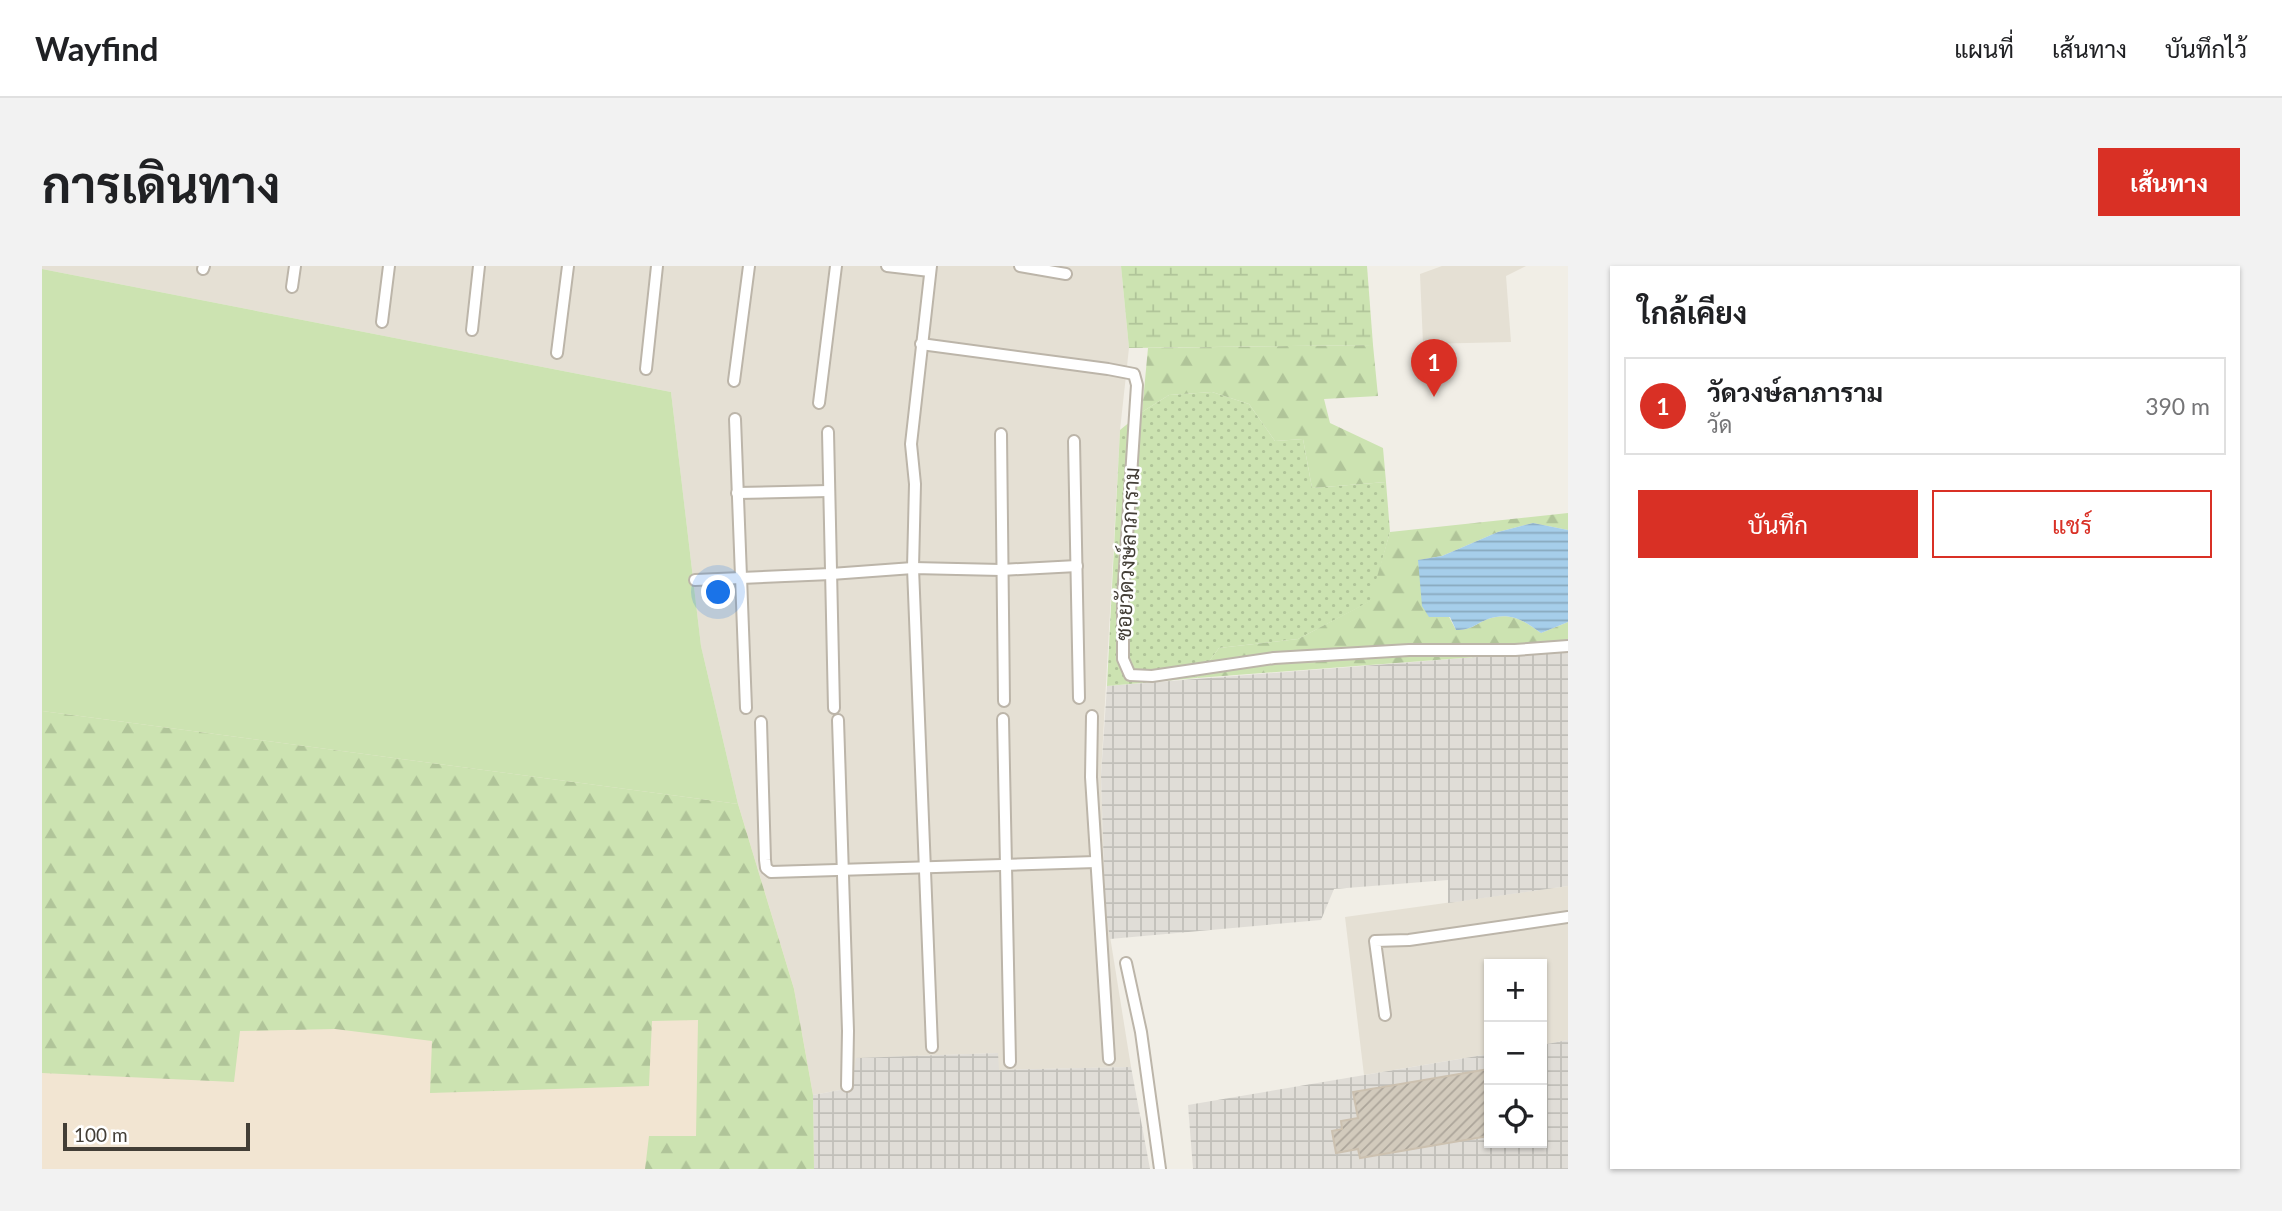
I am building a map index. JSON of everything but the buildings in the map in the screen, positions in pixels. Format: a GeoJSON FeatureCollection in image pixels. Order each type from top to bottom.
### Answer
{"type":"FeatureCollection","features":[{"type":"Feature","properties":{"kind":"street"},"geometry":{"type":"LineString","coordinates":[[292,287],[295,266]]}},
{"type":"Feature","properties":{"kind":"street"},"geometry":{"type":"LineString","coordinates":[[382,322],[389,266]]}},
{"type":"Feature","properties":{"kind":"street"},"geometry":{"type":"LineString","coordinates":[[472,330],[479,266]]}},
{"type":"Feature","properties":{"kind":"street"},"geometry":{"type":"LineString","coordinates":[[556,353],[568,266]]}},
{"type":"Feature","properties":{"kind":"street"},"geometry":{"type":"LineString","coordinates":[[646,369],[657,266]]}},
{"type":"Feature","properties":{"kind":"street"},"geometry":{"type":"LineString","coordinates":[[734,380],[749,266]]}},
{"type":"Feature","properties":{"kind":"street"},"geometry":{"type":"LineString","coordinates":[[819,403],[835,266]]}},
{"type":"Feature","properties":{"kind":"street"},"geometry":{"type":"LineString","coordinates":[[887,266],[931,269],[911,444],[915,485],[913,568],[932,1047]]}},
{"type":"Feature","properties":{"kind":"street"},"geometry":{"type":"LineString","coordinates":[[1020,266],[1066,274]]}},
{"type":"Feature","properties":{"kind":"street","name":"ซอยวัดวงษ์ลาภาราม"},"geometry":{"type":"LineString","coordinates":[[922,344],[1134,374],[1137,385],[1123,611],[1123,659],[1130,675],[1152,676],[1274,658],[1409,650],[1515,650],[1568,646]]}},
{"type":"Feature","properties":{"kind":"street"},"geometry":{"type":"LineString","coordinates":[[735,419],[746,708]]}},
{"type":"Feature","properties":{"kind":"street"},"geometry":{"type":"LineString","coordinates":[[828,432],[834,708]]}},
{"type":"Feature","properties":{"kind":"street"},"geometry":{"type":"LineString","coordinates":[[1001,434],[1004,701]]}},
{"type":"Feature","properties":{"kind":"street"},"geometry":{"type":"LineString","coordinates":[[1074,441],[1079,698]]}},
{"type":"Feature","properties":{"kind":"street"},"geometry":{"type":"LineString","coordinates":[[737,493],[829,491]]}},
{"type":"Feature","properties":{"kind":"street"},"geometry":{"type":"LineString","coordinates":[[695,580],[913,568],[1001,570],[1077,566]]}},
{"type":"Feature","properties":{"kind":"street"},"geometry":{"type":"LineString","coordinates":[[1092,716],[1091,777],[1109,1059]]}},
{"type":"Feature","properties":{"kind":"street"},"geometry":{"type":"LineString","coordinates":[[1003,719],[1010,1062]]}},
{"type":"Feature","properties":{"kind":"street"},"geometry":{"type":"LineString","coordinates":[[838,720],[848,1031],[847,1086]]}},
{"type":"Feature","properties":{"kind":"street"},"geometry":{"type":"LineString","coordinates":[[761,722],[766,868],[771,872],[1096,862]]}},
{"type":"Feature","properties":{"kind":"street"},"geometry":{"type":"LineString","coordinates":[[1385,1015],[1375,941],[1409,940],[1568,917]]}},
{"type":"Feature","properties":{"kind":"street"},"geometry":{"type":"LineString","coordinates":[[1126,963],[1141,1032],[1160,1169]]}},
{"type":"Feature","properties":{"kind":"shaded area"},"geometry":{"type":"Polygon","coordinates":[[[42,266],[1121,266],[1129,348],[1120,430],[1101,775],[1105,905],[1131,1067],[998,1070],[998,1053],[857,1058],[851,1088],[813,1095],[794,989],[738,804],[701,646],[671,392],[42,269],[42,266]]]}},
{"type":"Feature","properties":{"kind":"shaded area"},"geometry":{"type":"Polygon","coordinates":[[[1442,266],[1526,266],[1506,276],[1511,342],[1423,344],[1420,274],[1442,266]]]}},
{"type":"Feature","properties":{"kind":"shaded area"},"geometry":{"type":"Polygon","coordinates":[[[1568,650],[1568,886],[1448,903],[1448,880],[1334,889],[1321,920],[1110,939],[1105,905],[1101,775],[1107,686],[1568,650]]]}},
{"type":"Feature","properties":{"kind":"shaded area"},"geometry":{"type":"Polygon","coordinates":[[[42,711],[738,804],[794,989],[813,1095],[814,1169],[42,1169],[42,711]]]}},
{"type":"Feature","properties":{"kind":"shaded area"},"geometry":{"type":"Polygon","coordinates":[[[1568,886],[1568,1040],[1547,1044],[1547,959],[1484,959],[1484,1055],[1364,1075],[1345,917],[1568,886]]]}},
{"type":"Feature","properties":{"kind":"shaded area"},"geometry":{"type":"Polygon","coordinates":[[[1568,1040],[1568,1169],[1193,1169],[1188,1105],[1484,1055],[1484,1148],[1547,1148],[1547,1044],[1568,1040]]]}},
{"type":"Feature","properties":{"kind":"shaded area"},"geometry":{"type":"Polygon","coordinates":[[[998,1053],[999,1070],[1131,1067],[1150,1169],[814,1169],[813,1095],[851,1088],[856,1058],[998,1053]]]}},
{"type":"Feature","properties":{"kind":"green space"},"geometry":{"type":"Polygon","coordinates":[[[1121,266],[1367,266],[1373,345],[1129,348],[1121,266]]]}},
{"type":"Feature","properties":{"kind":"green space"},"geometry":{"type":"Polygon","coordinates":[[[42,269],[671,392],[701,646],[738,804],[42,711],[42,269]]]}},
{"type":"Feature","properties":{"kind":"green space"},"geometry":{"type":"Polygon","coordinates":[[[1373,345],[1378,396],[1324,399],[1330,423],[1383,448],[1386,482],[1312,488],[1303,439],[1275,441],[1249,404],[1212,392],[1169,395],[1142,412],[1148,348],[1373,345]]]}},
{"type":"Feature","properties":{"kind":"green space"},"geometry":{"type":"Polygon","coordinates":[[[1212,392],[1249,404],[1275,441],[1303,439],[1312,488],[1386,482],[1390,532],[1371,601],[1298,639],[1219,648],[1197,678],[1107,686],[1120,430],[1169,395],[1212,392]]]}},
{"type":"Feature","properties":{"kind":"green space"},"geometry":{"type":"Polygon","coordinates":[[[1568,513],[1568,530],[1533,523],[1498,532],[1442,556],[1419,560],[1456,630],[1503,616],[1523,621],[1541,633],[1568,622],[1568,650],[1197,678],[1219,648],[1298,639],[1370,601],[1390,532],[1568,513]]]}},
{"type":"Feature","properties":{"kind":"green space"},"geometry":{"type":"Polygon","coordinates":[[[42,711],[738,804],[794,989],[813,1095],[814,1169],[645,1169],[649,1136],[696,1136],[698,1020],[652,1021],[649,1086],[430,1093],[432,1041],[335,1029],[240,1031],[234,1082],[42,1073],[42,711]]]}},
{"type":"Feature","properties":{"kind":"water"},"geometry":{"type":"Polygon","coordinates":[[[1533,523],[1568,530],[1568,622],[1541,633],[1523,621],[1503,616],[1456,630],[1450,617],[1429,617],[1422,606],[1418,560],[1442,556],[1498,532],[1533,523]]]}},
{"type":"Feature","properties":{"kind":"place","name":"วัดวงษ์ลาภาราม"},"geometry":{"type":"Point","coordinates":[1434,397]}}]}
